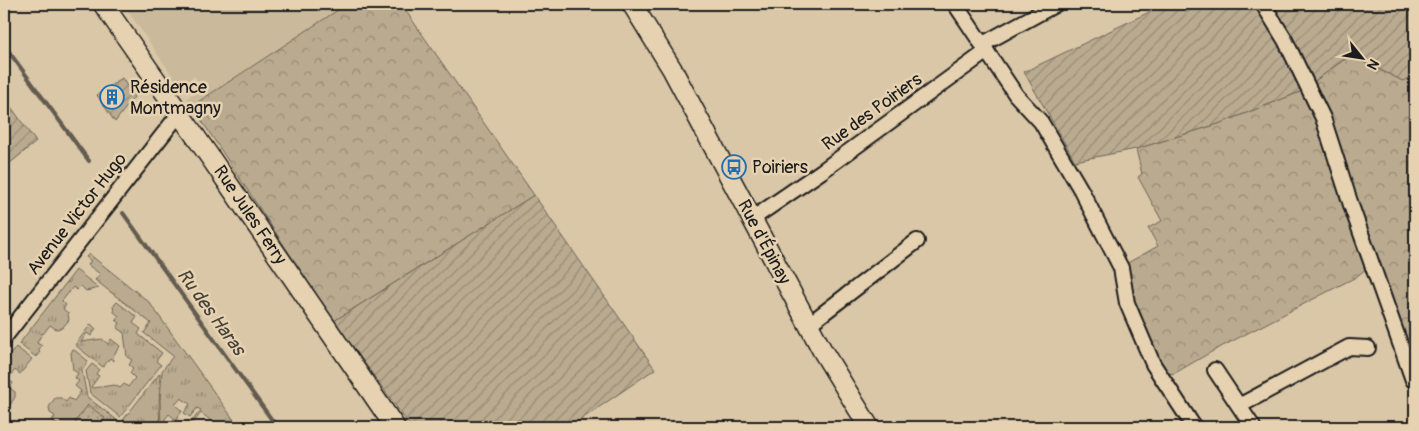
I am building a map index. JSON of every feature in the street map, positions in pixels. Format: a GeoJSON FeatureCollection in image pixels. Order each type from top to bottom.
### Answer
{"type":"FeatureCollection","features":[{"type":"Feature","properties":{"kind":"street","name":"Rue Jules Ferry"},"geometry":{"type":"LineString","coordinates":[[103,4],[395,427]]}},
{"type":"Feature","properties":{"kind":"street","name":"Rue d'Épinay"},"geometry":{"type":"LineString","coordinates":[[632,4],[672,69],[808,325],[869,427]]}},
{"type":"Feature","properties":{"kind":"street"},"geometry":{"type":"LineString","coordinates":[[955,4],[1016,95],[1041,122],[1081,190],[1121,268],[1127,303],[1153,364],[1194,427]]}},
{"type":"Feature","properties":{"kind":"street","name":"Rue des Poiriers"},"geometry":{"type":"LineString","coordinates":[[752,219],[822,171],[985,48],[1056,4]]}},
{"type":"Feature","properties":{"kind":"street"},"geometry":{"type":"LineString","coordinates":[[1263,4],[1285,40],[1323,118],[1352,208],[1413,380],[1415,379]]}},
{"type":"Feature","properties":{"kind":"street","name":"Avenue Victor Hugo"},"geometry":{"type":"LineString","coordinates":[[4,338],[179,114]]}},
{"type":"Feature","properties":{"kind":"street"},"geometry":{"type":"LineString","coordinates":[[808,325],[917,241]]}},
{"type":"Feature","properties":{"kind":"street"},"geometry":{"type":"LineString","coordinates":[[1239,406],[1349,347],[1368,348]]}},
{"type":"Feature","properties":{"kind":"street"},"geometry":{"type":"LineString","coordinates":[[1215,370],[1253,427]]}},
{"type":"Feature","properties":{"kind":"shaded area"},"geometry":{"type":"Polygon","coordinates":[[[123,4],[347,4],[192,106],[187,98],[201,87],[200,84],[194,76],[180,87],[123,4]]]}},
{"type":"Feature","properties":{"kind":"green space"},"geometry":{"type":"Polygon","coordinates":[[[347,4],[401,4],[534,195],[334,321],[192,106],[347,4]]]}},
{"type":"Feature","properties":{"kind":"green space"},"geometry":{"type":"Polygon","coordinates":[[[1166,4],[1415,4],[1415,74],[1403,81],[1350,55],[1300,92],[1218,124],[1136,149],[1075,161],[1024,72],[1166,4]]]}},
{"type":"Feature","properties":{"kind":"green space"},"geometry":{"type":"Polygon","coordinates":[[[1350,55],[1403,81],[1415,74],[1415,358],[1411,359],[1373,263],[1356,277],[1213,351],[1175,373],[1169,374],[1164,372],[1133,304],[1124,265],[1158,246],[1148,228],[1162,221],[1138,177],[1142,174],[1136,149],[1218,124],[1300,92],[1350,55]]]}},
{"type":"Feature","properties":{"kind":"green space"},"geometry":{"type":"Polygon","coordinates":[[[122,78],[134,97],[115,122],[97,95],[122,78]]]}},
{"type":"Feature","properties":{"kind":"green space"},"geometry":{"type":"Polygon","coordinates":[[[4,97],[36,142],[4,168],[4,97]]]}},
{"type":"Feature","properties":{"kind":"green space"},"geometry":{"type":"Polygon","coordinates":[[[534,195],[655,369],[570,427],[411,427],[334,321],[534,195]]]}},
{"type":"Feature","properties":{"kind":"green space"},"geometry":{"type":"Polygon","coordinates":[[[89,254],[149,302],[239,427],[220,427],[201,413],[190,427],[187,427],[201,410],[197,408],[190,417],[184,413],[190,404],[181,398],[175,405],[182,411],[176,420],[169,414],[162,423],[168,427],[161,427],[162,371],[173,356],[144,333],[151,323],[95,280],[100,274],[88,265],[91,261],[86,257],[89,254]]]}},
{"type":"Feature","properties":{"kind":"green space"},"geometry":{"type":"Polygon","coordinates":[[[76,270],[99,288],[86,291],[81,286],[77,290],[73,287],[62,301],[66,305],[63,309],[68,313],[69,320],[62,328],[56,329],[50,325],[42,333],[37,343],[42,346],[38,350],[40,352],[36,357],[19,344],[76,270]]]}},
{"type":"Feature","properties":{"kind":"green space"},"geometry":{"type":"Polygon","coordinates":[[[117,302],[137,317],[133,323],[141,329],[138,334],[162,353],[156,361],[161,365],[120,417],[90,393],[86,371],[92,364],[99,369],[96,374],[99,376],[92,388],[115,385],[120,388],[124,384],[128,387],[135,378],[130,373],[133,368],[129,365],[132,360],[127,357],[124,333],[117,328],[120,323],[116,320],[119,316],[114,312],[113,306],[117,302]]]}},
{"type":"Feature","properties":{"kind":"green space"},"geometry":{"type":"Polygon","coordinates":[[[91,324],[96,329],[91,336],[87,333],[81,342],[102,339],[108,344],[111,339],[120,346],[113,356],[114,361],[110,358],[103,367],[75,345],[91,324]]]}},
{"type":"Feature","properties":{"kind":"green space"},"geometry":{"type":"Polygon","coordinates":[[[16,347],[32,359],[20,374],[15,370],[8,379],[13,383],[10,388],[15,392],[15,397],[10,405],[4,406],[4,363],[16,347]]]}},
{"type":"Feature","properties":{"kind":"green space"},"geometry":{"type":"Polygon","coordinates":[[[73,349],[88,361],[82,371],[87,397],[117,420],[112,427],[98,427],[105,418],[75,422],[82,427],[53,427],[56,424],[52,420],[55,416],[50,413],[49,407],[55,398],[61,398],[66,402],[69,398],[74,401],[81,391],[75,386],[79,381],[75,378],[78,373],[73,370],[71,353],[73,349]]]}},
{"type":"Feature","properties":{"kind":"green space"},"geometry":{"type":"Polygon","coordinates":[[[160,373],[160,427],[132,427],[123,420],[160,373]]]}},
{"type":"Feature","properties":{"kind":"green space"},"geometry":{"type":"Polygon","coordinates":[[[88,405],[105,418],[98,427],[82,427],[75,422],[88,405]]]}},
{"type":"Feature","properties":{"kind":"waterway","name":"Ru des Haras"},"geometry":{"type":"LineString","coordinates":[[4,45],[89,161]]}},
{"type":"Feature","properties":{"kind":"waterway","name":"Ru des Haras"},"geometry":{"type":"LineString","coordinates":[[123,213],[277,427]]}},
{"type":"Feature","properties":{"kind":"place","name":"Résidence Montmagny"},"geometry":{"type":"Point","coordinates":[112,97]}},
{"type":"Feature","properties":{"kind":"place","name":"Poiriers"},"geometry":{"type":"Point","coordinates":[734,167]}}]}
